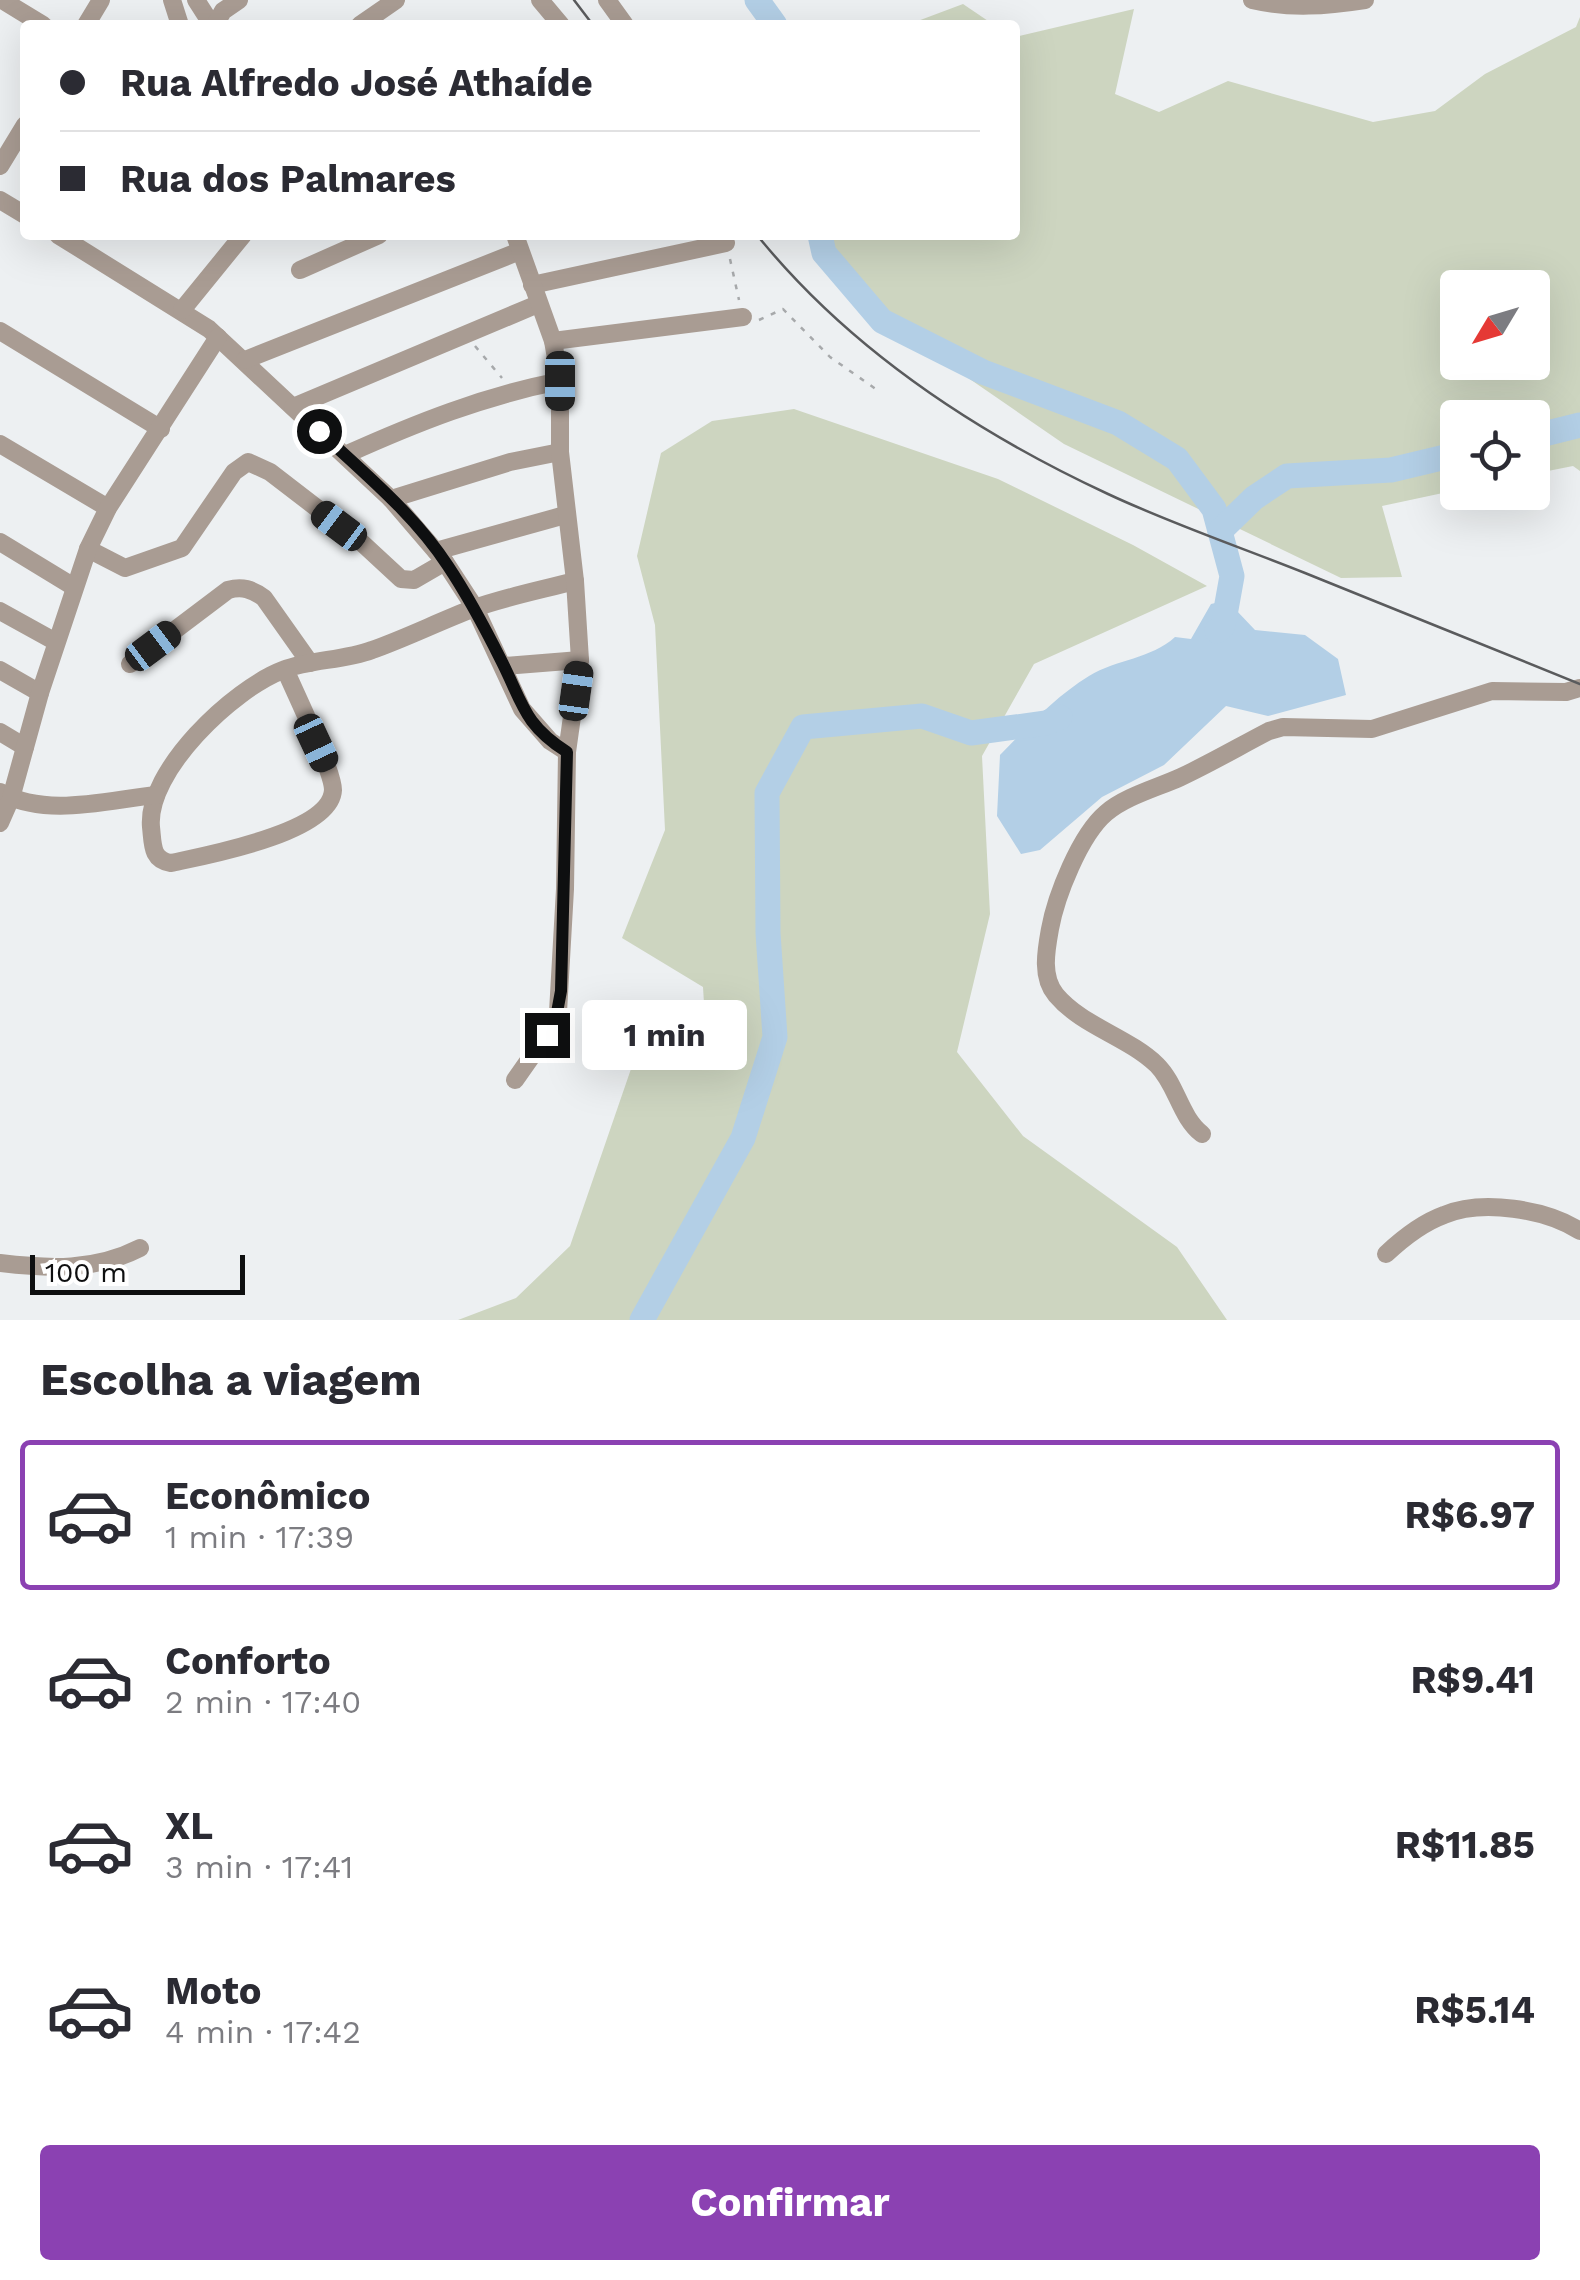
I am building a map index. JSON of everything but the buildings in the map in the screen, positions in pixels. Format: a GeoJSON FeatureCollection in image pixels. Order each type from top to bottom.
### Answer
{"type":"FeatureCollection","features":[{"type":"Feature","properties":{"kind":"street"},"geometry":{"type":"LineString","coordinates":[[2,0],[35,20]]}},
{"type":"Feature","properties":{"kind":"street"},"geometry":{"type":"LineString","coordinates":[[217,20],[240,0]]}},
{"type":"Feature","properties":{"kind":"street"},"geometry":{"type":"LineString","coordinates":[[367,20],[396,0]]}},
{"type":"Feature","properties":{"kind":"street"},"geometry":{"type":"LineString","coordinates":[[540,0],[558,20]]}},
{"type":"Feature","properties":{"kind":"street"},"geometry":{"type":"LineString","coordinates":[[606,0],[622,20]]}},
{"type":"Feature","properties":{"kind":"street"},"geometry":{"type":"LineString","coordinates":[[1252,0],[1316,7],[1365,0]]}},
{"type":"Feature","properties":{"kind":"street"},"geometry":{"type":"LineString","coordinates":[[0,166],[20,133]]}},
{"type":"Feature","properties":{"kind":"street"},"geometry":{"type":"LineString","coordinates":[[66,240],[214,333],[391,499],[441,556],[474,608],[528,718],[567,752]]}},
{"type":"Feature","properties":{"kind":"street"},"geometry":{"type":"LineString","coordinates":[[182,310],[239,240]]}},
{"type":"Feature","properties":{"kind":"street"},"geometry":{"type":"LineString","coordinates":[[300,270],[369,240]]}},
{"type":"Feature","properties":{"kind":"street"},"geometry":{"type":"LineString","coordinates":[[245,360],[518,243],[552,342],[560,381],[560,452],[580,660],[567,752],[558,1012],[555,1023],[515,1080]]}},
{"type":"Feature","properties":{"kind":"street"},"geometry":{"type":"LineString","coordinates":[[532,285],[726,243]]}},
{"type":"Feature","properties":{"kind":"street"},"geometry":{"type":"LineString","coordinates":[[293,407],[538,304]]}},
{"type":"Feature","properties":{"kind":"street"},"geometry":{"type":"LineString","coordinates":[[552,342],[743,317]]}},
{"type":"Feature","properties":{"kind":"street"},"geometry":{"type":"LineString","coordinates":[[0,331],[162,429]]}},
{"type":"Feature","properties":{"kind":"street"},"geometry":{"type":"LineString","coordinates":[[0,823],[5,795],[25,747],[88,549],[108,508],[162,429],[214,333]]}},
{"type":"Feature","properties":{"kind":"street"},"geometry":{"type":"LineString","coordinates":[[345,455],[420,421],[513,390],[560,381]]}},
{"type":"Feature","properties":{"kind":"street"},"geometry":{"type":"LineString","coordinates":[[0,444],[108,508]]}},
{"type":"Feature","properties":{"kind":"street"},"geometry":{"type":"LineString","coordinates":[[391,499],[510,462],[560,452]]}},
{"type":"Feature","properties":{"kind":"street"},"geometry":{"type":"LineString","coordinates":[[88,549],[125,568],[182,548],[234,472],[248,462],[270,472],[360,542],[400,579],[414,580],[441,556],[565,515]]}},
{"type":"Feature","properties":{"kind":"street"},"geometry":{"type":"LineString","coordinates":[[0,542],[74,587]]}},
{"type":"Feature","properties":{"kind":"street"},"geometry":{"type":"LineString","coordinates":[[285,669],[328,767],[333,792],[328,803],[293,828],[250,846],[161,861],[154,852],[151,810],[156,796],[200,728],[247,689],[285,669],[355,656],[474,608],[575,581]]}},
{"type":"Feature","properties":{"kind":"street"},"geometry":{"type":"LineString","coordinates":[[130,664],[228,590],[238,588],[264,598],[310,663]]}},
{"type":"Feature","properties":{"kind":"street"},"geometry":{"type":"LineString","coordinates":[[0,611],[56,642]]}},
{"type":"Feature","properties":{"kind":"street"},"geometry":{"type":"LineString","coordinates":[[504,666],[580,660]]}},
{"type":"Feature","properties":{"kind":"street"},"geometry":{"type":"LineString","coordinates":[[0,670],[40,693]]}},
{"type":"Feature","properties":{"kind":"street"},"geometry":{"type":"LineString","coordinates":[[1202,1134],[1192,1126],[1168,1078],[1156,1064],[1071,1008],[1049,983],[1046,968],[1051,923],[1077,855],[1101,817],[1269,731],[1299,727],[1372,730],[1492,691],[1552,692],[1580,688]]}},
{"type":"Feature","properties":{"kind":"street"},"geometry":{"type":"LineString","coordinates":[[0,732],[25,747]]}},
{"type":"Feature","properties":{"kind":"street"},"geometry":{"type":"LineString","coordinates":[[5,795],[60,806],[156,796]]}},
{"type":"Feature","properties":{"kind":"street"},"geometry":{"type":"LineString","coordinates":[[1386,1254],[1426,1223],[1448,1213],[1471,1210],[1502,1208],[1540,1214],[1580,1231]]}},
{"type":"Feature","properties":{"kind":"street"},"geometry":{"type":"LineString","coordinates":[[0,1262],[90,1266],[140,1248]]}},
{"type":"Feature","properties":{"kind":"path"},"geometry":{"type":"LineString","coordinates":[[726,243],[743,317],[763,321],[784,309],[830,357],[880,392]]}},
{"type":"Feature","properties":{"kind":"path"},"geometry":{"type":"LineString","coordinates":[[467,336],[513,390]]}},
{"type":"Feature","properties":{"kind":"green space"},"geometry":{"type":"Polygon","coordinates":[[[963,4],[987,20],[920,20],[963,4]]]}},
{"type":"Feature","properties":{"kind":"green space"},"geometry":{"type":"Polygon","coordinates":[[[1134,9],[1115,94],[1159,112],[1228,81],[1373,122],[1435,111],[1485,74],[1576,27],[1580,17],[1580,471],[1573,466],[1550,471],[1550,400],[1440,400],[1440,494],[1382,506],[1402,577],[1341,578],[1064,444],[849,296],[824,240],[1020,240],[1020,36],[1134,9]]]}},
{"type":"Feature","properties":{"kind":"green space"},"geometry":{"type":"Polygon","coordinates":[[[794,409],[998,479],[1207,586],[1034,664],[982,756],[990,914],[957,1052],[1023,1136],[1177,1247],[1227,1320],[458,1320],[516,1298],[570,1246],[632,1066],[706,1036],[703,987],[622,938],[665,830],[655,625],[637,556],[661,453],[712,421],[794,409]]]}},
{"type":"Feature","properties":{"kind":"water"},"geometry":{"type":"Polygon","coordinates":[[[1237,598],[1236,610],[1255,630],[1305,635],[1338,659],[1346,695],[1268,716],[1226,706],[1164,765],[1102,797],[1040,850],[1021,854],[997,816],[1000,755],[1042,712],[1077,684],[1100,670],[1155,650],[1175,637],[1191,639],[1211,604],[1237,598]]]}},
{"type":"Feature","properties":{"kind":"waterway"},"geometry":{"type":"LineString","coordinates":[[757,0],[771,20]]}},
{"type":"Feature","properties":{"kind":"waterway"},"geometry":{"type":"LineString","coordinates":[[821,240],[824,253],[882,321],[983,372],[1118,423],[1177,459],[1214,509],[1232,576],[1223,626],[1217,631]]}},
{"type":"Feature","properties":{"kind":"waterway"},"geometry":{"type":"LineString","coordinates":[[1550,432],[1580,425]]}},
{"type":"Feature","properties":{"kind":"waterway"},"geometry":{"type":"LineString","coordinates":[[1220,531],[1254,498],[1287,476],[1391,470],[1440,458]]}},
{"type":"Feature","properties":{"kind":"waterway"},"geometry":{"type":"LineString","coordinates":[[642,1320],[743,1138],[775,1037],[768,933],[767,793],[803,727],[922,716],[971,733],[1046,723],[1060,717]]}},
{"type":"Feature","properties":{"kind":"tram line"},"geometry":{"type":"LineString","coordinates":[[574,0],[589,20]]}},
{"type":"Feature","properties":{"kind":"tram line"},"geometry":{"type":"LineString","coordinates":[[761,240],[832,315],[874,351],[1011,444],[1157,515],[1580,684]]}},
{"type":"Feature","properties":{"kind":"route"},"geometry":{"type":"LineString","coordinates":[[319,431],[391,499],[445,562],[474,608],[522,709],[550,741],[567,752],[561,991],[555,1023],[547,1035]]}}]}
